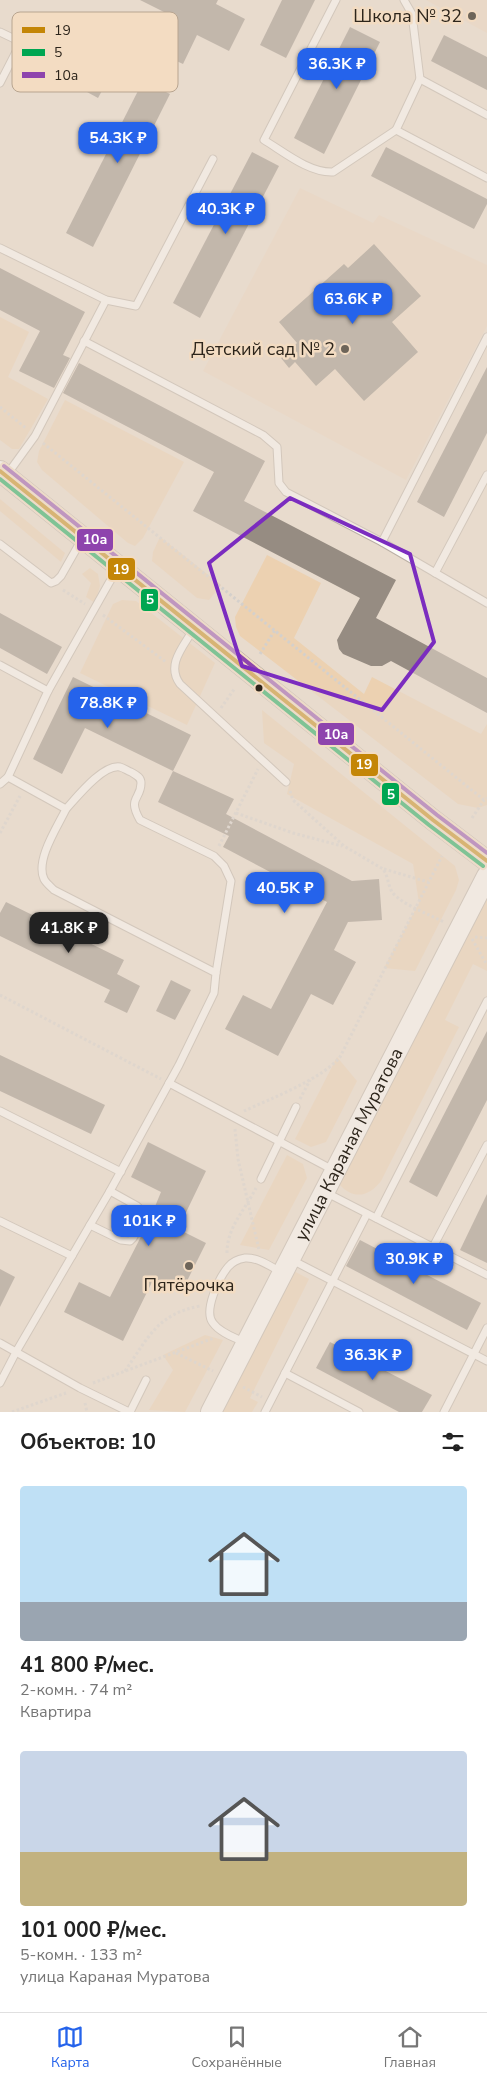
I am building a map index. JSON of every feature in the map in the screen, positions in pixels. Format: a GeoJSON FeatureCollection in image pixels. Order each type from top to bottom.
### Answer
{"type":"FeatureCollection","features":[{"type":"Feature","properties":{"kind":"main road"},"geometry":{"type":"LineString","coordinates":[[3,473],[433,820],[487,861]]}},
{"type":"Feature","properties":{"kind":"main road","name":"улица Караная Муратова"},"geometry":{"type":"LineString","coordinates":[[211,1412],[487,876]]}},
{"type":"Feature","properties":{"kind":"lane"},"geometry":{"type":"LineString","coordinates":[[336,0],[264,140],[323,173],[333,172],[396,130],[420,79],[412,14],[404,0]]}},
{"type":"Feature","properties":{"kind":"lane"},"geometry":{"type":"LineString","coordinates":[[0,32],[12,38]]}},
{"type":"Feature","properties":{"kind":"lane"},"geometry":{"type":"LineString","coordinates":[[0,84],[12,60]]}},
{"type":"Feature","properties":{"kind":"lane"},"geometry":{"type":"LineString","coordinates":[[420,79],[487,115]]}},
{"type":"Feature","properties":{"kind":"lane"},"geometry":{"type":"LineString","coordinates":[[396,130],[487,178]]}},
{"type":"Feature","properties":{"kind":"lane"},"geometry":{"type":"LineString","coordinates":[[0,248],[106,300],[136,306],[213,159]]}},
{"type":"Feature","properties":{"kind":"lane"},"geometry":{"type":"LineString","coordinates":[[3,473],[35,436],[106,300]]}},
{"type":"Feature","properties":{"kind":"lane"},"geometry":{"type":"LineString","coordinates":[[382,542],[487,337]]}},
{"type":"Feature","properties":{"kind":"lane"},"geometry":{"type":"LineString","coordinates":[[84,341],[272,442],[277,448],[279,483],[286,492],[382,542],[487,603]]}},
{"type":"Feature","properties":{"kind":"lane"},"geometry":{"type":"LineString","coordinates":[[435,573],[487,475]]}},
{"type":"Feature","properties":{"kind":"lane"},"geometry":{"type":"LineString","coordinates":[[0,544],[52,583],[61,576],[83,537]]}},
{"type":"Feature","properties":{"kind":"lane"},"geometry":{"type":"LineString","coordinates":[[0,784],[8,777],[48,691],[118,567]]}},
{"type":"Feature","properties":{"kind":"lane"},"geometry":{"type":"LineString","coordinates":[[194,628],[177,656],[174,676],[180,684],[286,782]]}},
{"type":"Feature","properties":{"kind":"lane"},"geometry":{"type":"LineString","coordinates":[[0,665],[48,691]]}},
{"type":"Feature","properties":{"kind":"lane"},"geometry":{"type":"LineString","coordinates":[[0,1381],[121,1172],[169,1083],[214,993],[231,881],[224,866],[214,856],[140,820],[135,811],[134,801],[141,786],[137,776],[121,767],[114,767],[100,774],[66,809],[46,848],[42,866],[44,878],[54,890],[216,973]]}},
{"type":"Feature","properties":{"kind":"lane"},"geometry":{"type":"LineString","coordinates":[[8,777],[66,809]]}},
{"type":"Feature","properties":{"kind":"lane"},"geometry":{"type":"LineString","coordinates":[[376,1218],[487,1001]]}},
{"type":"Feature","properties":{"kind":"lane"},"geometry":{"type":"LineString","coordinates":[[169,1083],[335,1171]]}},
{"type":"Feature","properties":{"kind":"lane"},"geometry":{"type":"LineString","coordinates":[[261,1179],[296,1107]]}},
{"type":"Feature","properties":{"kind":"lane"},"geometry":{"type":"LineString","coordinates":[[0,1111],[121,1172]]}},
{"type":"Feature","properties":{"kind":"lane"},"geometry":{"type":"LineString","coordinates":[[434,1247],[487,1145]]}},
{"type":"Feature","properties":{"kind":"lane"},"geometry":{"type":"LineString","coordinates":[[90,1225],[121,1240],[130,1241],[133,1238],[144,1218],[143,1212],[137,1206],[110,1191]]}},
{"type":"Feature","properties":{"kind":"lane"},"geometry":{"type":"LineString","coordinates":[[324,1192],[487,1275]]}},
{"type":"Feature","properties":{"kind":"lane"},"geometry":{"type":"LineString","coordinates":[[264,1412],[367,1214]]}},
{"type":"Feature","properties":{"kind":"lane"},"geometry":{"type":"LineString","coordinates":[[0,1221],[72,1256]]}},
{"type":"Feature","properties":{"kind":"lane"},"geometry":{"type":"LineString","coordinates":[[247,1343],[226,1333],[212,1323],[208,1314],[209,1304],[228,1266],[235,1260],[254,1258],[262,1262],[287,1266],[334,1280],[487,1361]]}},
{"type":"Feature","properties":{"kind":"lane"},"geometry":{"type":"LineString","coordinates":[[444,1412],[487,1328]]}},
{"type":"Feature","properties":{"kind":"lane"},"geometry":{"type":"LineString","coordinates":[[0,1343],[80,1388],[129,1412],[146,1380]]}},
{"type":"Feature","properties":{"kind":"lane"},"geometry":{"type":"LineString","coordinates":[[285,1374],[359,1412]]}},
{"type":"Feature","properties":{"kind":"path"},"geometry":{"type":"LineString","coordinates":[[0,408],[486,799],[472,818]]}},
{"type":"Feature","properties":{"kind":"path"},"geometry":{"type":"LineString","coordinates":[[52,583],[94,609],[174,668]]}},
{"type":"Feature","properties":{"kind":"path"},"geometry":{"type":"LineString","coordinates":[[260,654],[275,630]]}},
{"type":"Feature","properties":{"kind":"path"},"geometry":{"type":"LineString","coordinates":[[216,717],[235,688]]}},
{"type":"Feature","properties":{"kind":"path"},"geometry":{"type":"LineString","coordinates":[[214,856],[262,760]]}},
{"type":"Feature","properties":{"kind":"path"},"geometry":{"type":"LineString","coordinates":[[0,832],[26,787]]}},
{"type":"Feature","properties":{"kind":"path"},"geometry":{"type":"LineString","coordinates":[[294,800],[344,846],[384,869],[428,882]]}},
{"type":"Feature","properties":{"kind":"path"},"geometry":{"type":"LineString","coordinates":[[236,813],[293,833],[344,846]]}},
{"type":"Feature","properties":{"kind":"path"},"geometry":{"type":"LineString","coordinates":[[262,1262],[238,1159],[233,1117],[310,1079],[335,1063],[340,1057],[442,856]]}},
{"type":"Feature","properties":{"kind":"path"},"geometry":{"type":"LineString","coordinates":[[384,869],[388,875],[391,890],[398,898],[449,925]]}},
{"type":"Feature","properties":{"kind":"path"},"geometry":{"type":"LineString","coordinates":[[470,936],[487,965]]}},
{"type":"Feature","properties":{"kind":"path"},"geometry":{"type":"LineString","coordinates":[[0,994],[160,1078]]}},
{"type":"Feature","properties":{"kind":"path"},"geometry":{"type":"LineString","coordinates":[[296,1107],[310,1079]]}},
{"type":"Feature","properties":{"kind":"path"},"geometry":{"type":"LineString","coordinates":[[228,1266],[228,1238],[236,1219],[248,1204],[261,1179]]}},
{"type":"Feature","properties":{"kind":"path"},"geometry":{"type":"LineString","coordinates":[[124,1372],[153,1331],[172,1314],[209,1304]]}},
{"type":"Feature","properties":{"kind":"path"},"geometry":{"type":"LineString","coordinates":[[12,1412],[226,1333]]}},
{"type":"Feature","properties":{"kind":"path"},"geometry":{"type":"LineString","coordinates":[[176,1353],[218,1374]]}},
{"type":"Feature","properties":{"kind":"path"},"geometry":{"type":"LineString","coordinates":[[238,1385],[270,1401]]}},
{"type":"Feature","properties":{"kind":"highlighted area"},"geometry":{"type":"Polygon","coordinates":[[[290,498],[410,554],[434,642],[382,710],[242,666],[209,563],[290,498]]]}},
{"type":"Feature","properties":{"kind":"shaded area","name":"Школа № 32"},"geometry":{"type":"Polygon","coordinates":[[[426,0],[487,0],[487,33],[426,0]]]}},
{"type":"Feature","properties":{"kind":"shaded area","name":"Детский сад № 2"},"geometry":{"type":"Polygon","coordinates":[[[300,188],[373,223],[379,215],[487,265],[487,326],[406,480],[203,371],[300,188]]]}},
{"type":"Feature","properties":{"kind":"shaded area"},"geometry":{"type":"Polygon","coordinates":[[[0,317],[29,332],[8,377],[48,399],[19,449],[12,449],[0,440],[0,317]]]}},
{"type":"Feature","properties":{"kind":"shaded area"},"geometry":{"type":"Polygon","coordinates":[[[65,400],[184,462],[143,538],[135,546],[128,543],[42,470],[37,462],[39,451],[65,400]]]}},
{"type":"Feature","properties":{"kind":"shaded area"},"geometry":{"type":"Polygon","coordinates":[[[0,499],[65,553],[61,562],[0,511],[0,499]]]}},
{"type":"Feature","properties":{"kind":"shaded area"},"geometry":{"type":"Polygon","coordinates":[[[160,537],[221,585],[209,600],[197,598],[152,561],[153,552],[160,537]]]}},
{"type":"Feature","properties":{"kind":"shaded area"},"geometry":{"type":"Polygon","coordinates":[[[267,555],[321,583],[294,638],[364,694],[372,677],[481,734],[487,724],[487,805],[478,808],[458,804],[240,636],[236,627],[235,617],[267,555]]]}},
{"type":"Feature","properties":{"kind":"shaded area"},"geometry":{"type":"Polygon","coordinates":[[[90,568],[98,574],[100,586],[95,603],[86,597],[91,583],[82,574],[90,568]]]}},
{"type":"Feature","properties":{"kind":"shaded area"},"geometry":{"type":"Polygon","coordinates":[[[122,600],[136,601],[215,663],[187,725],[80,673],[113,604],[122,600]]]}},
{"type":"Feature","properties":{"kind":"shaded area"},"geometry":{"type":"Polygon","coordinates":[[[262,710],[455,866],[459,880],[456,890],[415,971],[384,968],[419,903],[413,864],[287,794],[294,764],[264,743],[262,710]]]}},
{"type":"Feature","properties":{"kind":"shaded area"},"geometry":{"type":"Polygon","coordinates":[[[487,898],[487,971],[473,964],[445,1020],[459,1027],[381,1181],[366,1193],[350,1193],[339,1184],[483,899],[487,898]]]}},
{"type":"Feature","properties":{"kind":"shaded area"},"geometry":{"type":"Polygon","coordinates":[[[337,1057],[357,1081],[326,1142],[311,1147],[295,1139],[337,1057]]]}},
{"type":"Feature","properties":{"kind":"shaded area"},"geometry":{"type":"Polygon","coordinates":[[[287,1155],[303,1164],[307,1178],[269,1250],[240,1245],[287,1155]]]}},
{"type":"Feature","properties":{"kind":"shaded area"},"geometry":{"type":"Polygon","coordinates":[[[286,1267],[309,1279],[250,1398],[258,1402],[252,1412],[213,1412],[286,1267]]]}},
{"type":"Feature","properties":{"kind":"shaded area"},"geometry":{"type":"Polygon","coordinates":[[[205,1335],[223,1340],[185,1412],[149,1410],[173,1370],[163,1355],[205,1335]]]}},
{"type":"Feature","properties":{"kind":"building"},"geometry":{"type":"Polygon","coordinates":[[[140,0],[218,0],[216,4],[245,19],[229,51],[197,35],[183,64],[178,62],[178,12],[164,12],[140,0]]]}},
{"type":"Feature","properties":{"kind":"building"},"geometry":{"type":"Polygon","coordinates":[[[282,0],[315,0],[286,58],[260,45],[282,0]]]}},
{"type":"Feature","properties":{"kind":"building"},"geometry":{"type":"Polygon","coordinates":[[[350,27],[380,42],[324,154],[294,138],[350,27]]]}},
{"type":"Feature","properties":{"kind":"building"},"geometry":{"type":"Polygon","coordinates":[[[444,35],[487,57],[487,90],[431,61],[444,35]]]}},
{"type":"Feature","properties":{"kind":"building"},"geometry":{"type":"Polygon","coordinates":[[[87,92],[101,92],[98,98],[87,92]]]}},
{"type":"Feature","properties":{"kind":"building"},"geometry":{"type":"Polygon","coordinates":[[[137,92],[166,92],[170,94],[93,247],[66,233],[137,92]]]}},
{"type":"Feature","properties":{"kind":"building"},"geometry":{"type":"Polygon","coordinates":[[[386,147],[487,199],[487,204],[474,229],[371,176],[386,147]]]}},
{"type":"Feature","properties":{"kind":"building"},"geometry":{"type":"Polygon","coordinates":[[[252,152],[279,166],[200,318],[173,303],[252,152]]]}},
{"type":"Feature","properties":{"kind":"building"},"geometry":{"type":"Polygon","coordinates":[[[374,244],[421,296],[392,322],[418,352],[364,401],[335,369],[316,386],[295,362],[289,368],[281,358],[297,343],[279,322],[344,264],[348,268],[374,244]]]}},
{"type":"Feature","properties":{"kind":"building"},"geometry":{"type":"Polygon","coordinates":[[[0,268],[85,312],[63,355],[70,358],[54,388],[19,371],[40,331],[0,310],[0,268]]]}},
{"type":"Feature","properties":{"kind":"building"},"geometry":{"type":"Polygon","coordinates":[[[79,363],[265,461],[244,501],[396,580],[376,618],[487,678],[487,713],[391,661],[382,666],[371,666],[343,654],[339,649],[337,640],[360,598],[193,511],[214,472],[63,393],[79,363]]]}},
{"type":"Feature","properties":{"kind":"building"},"geometry":{"type":"Polygon","coordinates":[[[487,367],[487,433],[444,517],[417,502],[487,367]]]}},
{"type":"Feature","properties":{"kind":"building"},"geometry":{"type":"Polygon","coordinates":[[[0,613],[62,647],[47,674],[0,648],[0,613]]]}},
{"type":"Feature","properties":{"kind":"building"},"geometry":{"type":"Polygon","coordinates":[[[73,677],[191,735],[173,771],[85,728],[62,774],[33,759],[73,677]]]}},
{"type":"Feature","properties":{"kind":"building"},"geometry":{"type":"Polygon","coordinates":[[[173,771],[234,799],[226,814],[352,881],[379,879],[382,920],[348,922],[334,950],[356,962],[333,1005],[311,994],[278,1056],[225,1029],[243,995],[271,1009],[327,902],[223,847],[229,836],[158,802],[173,771]]]}},
{"type":"Feature","properties":{"kind":"building"},"geometry":{"type":"Polygon","coordinates":[[[6,902],[124,960],[117,974],[140,986],[127,1013],[104,1002],[110,990],[0,936],[0,913],[6,902]]]}},
{"type":"Feature","properties":{"kind":"building"},"geometry":{"type":"Polygon","coordinates":[[[171,980],[191,990],[175,1020],[156,1011],[171,980]]]}},
{"type":"Feature","properties":{"kind":"building"},"geometry":{"type":"Polygon","coordinates":[[[487,1031],[487,1100],[437,1197],[409,1182],[487,1031]]]}},
{"type":"Feature","properties":{"kind":"building"},"geometry":{"type":"Polygon","coordinates":[[[0,1055],[105,1105],[91,1134],[0,1091],[0,1055]]]}},
{"type":"Feature","properties":{"kind":"building"},"geometry":{"type":"Polygon","coordinates":[[[148,1142],[206,1171],[178,1229],[206,1243],[181,1293],[153,1280],[123,1341],[64,1312],[79,1282],[110,1297],[149,1221],[161,1192],[131,1177],[148,1142]]]}},
{"type":"Feature","properties":{"kind":"building"},"geometry":{"type":"Polygon","coordinates":[[[487,1194],[487,1263],[460,1250],[487,1194]]]}},
{"type":"Feature","properties":{"kind":"building"},"geometry":{"type":"Polygon","coordinates":[[[360,1240],[481,1303],[467,1330],[346,1266],[360,1240]]]}},
{"type":"Feature","properties":{"kind":"building"},"geometry":{"type":"Polygon","coordinates":[[[0,1269],[15,1277],[0,1307],[0,1269]]]}},
{"type":"Feature","properties":{"kind":"building"},"geometry":{"type":"Polygon","coordinates":[[[330,1342],[432,1395],[422,1412],[399,1412],[316,1368],[330,1342]]]}},
{"type":"Feature","properties":{"kind":"transit line","name":"10а"},"geometry":{"type":"LineString","coordinates":[[4,466],[437,815],[487,853]]}},
{"type":"Feature","properties":{"kind":"transit line","name":"19"},"geometry":{"type":"LineString","coordinates":[[0,471],[433,820],[487,861]]}},
{"type":"Feature","properties":{"kind":"transit line","name":"5"},"geometry":{"type":"LineString","coordinates":[[0,479],[429,825],[483,866]]}},
{"type":"Feature","properties":{"kind":"place","name":"Школа № 32"},"geometry":{"type":"Point","coordinates":[472,16]}},
{"type":"Feature","properties":{"kind":"place","name":"Детский сад № 2"},"geometry":{"type":"Point","coordinates":[345,349]}},
{"type":"Feature","properties":{"kind":"place","name":"Пятёрочка"},"geometry":{"type":"Point","coordinates":[189,1266]}}]}
